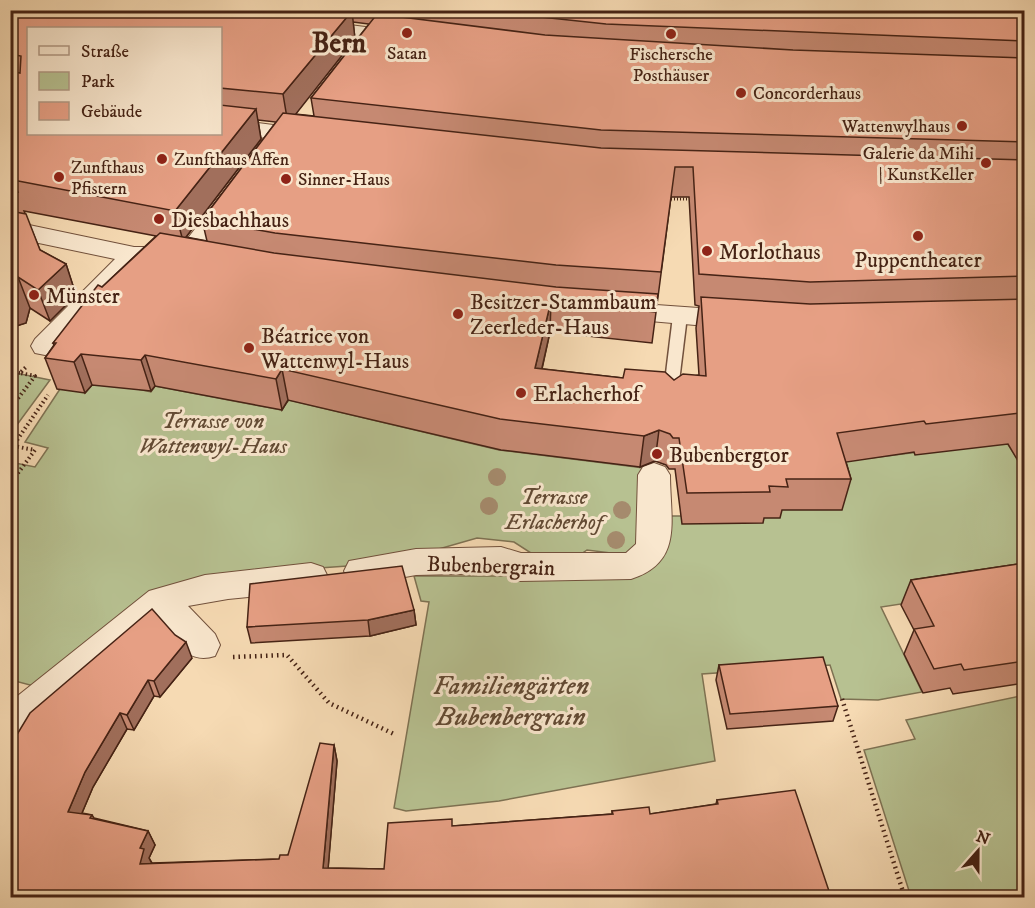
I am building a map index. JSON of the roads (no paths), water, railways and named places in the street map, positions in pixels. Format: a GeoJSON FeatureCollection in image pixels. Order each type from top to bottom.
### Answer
{"type":"FeatureCollection","features":[{"type":"Feature","properties":{"kind":"street"},"geometry":{"type":"LineString","coordinates":[[330,29],[346,10]]}},
{"type":"Feature","properties":{"kind":"street"},"geometry":{"type":"LineString","coordinates":[[293,24],[427,41]]}},
{"type":"Feature","properties":{"kind":"street"},"geometry":{"type":"LineString","coordinates":[[359,52],[372,34]]}},
{"type":"Feature","properties":{"kind":"street"},"geometry":{"type":"LineString","coordinates":[[264,155],[310,114]]}},
{"type":"Feature","properties":{"kind":"street"},"geometry":{"type":"LineString","coordinates":[[222,125],[336,140]]}},
{"type":"Feature","properties":{"kind":"street"},"geometry":{"type":"LineString","coordinates":[[188,256],[243,183]]}},
{"type":"Feature","properties":{"kind":"street"},"geometry":{"type":"LineString","coordinates":[[10,230],[134,255],[168,253],[219,262]]}},
{"type":"Feature","properties":{"kind":"street"},"geometry":{"type":"LineString","coordinates":[[45,346],[134,255]]}},
{"type":"Feature","properties":{"kind":"street"},"geometry":{"type":"LineString","coordinates":[[585,309],[769,322]]}},
{"type":"Feature","properties":{"kind":"street","name":"Bubenbergrain"},"geometry":{"type":"LineString","coordinates":[[10,726],[161,601],[171,597],[229,586],[392,568],[416,562],[501,560],[520,567],[631,566],[645,558],[652,547],[658,511],[654,475]]}},
{"type":"Feature","properties":{"kind":"street"},"geometry":{"type":"LineString","coordinates":[[161,601],[202,645]]}},
{"type":"Feature","properties":{"kind":"lane"},"geometry":{"type":"LineString","coordinates":[[670,404],[680,316]]}},
{"type":"Feature","properties":{"kind":"place","name":"Satan"},"geometry":{"type":"Point","coordinates":[407,33]}},
{"type":"Feature","properties":{"kind":"place","name":"Fischersche Posthäuser"},"geometry":{"type":"Point","coordinates":[671,34]}},
{"type":"Feature","properties":{"kind":"place","name":"Concorderhaus"},"geometry":{"type":"Point","coordinates":[741,93]}},
{"type":"Feature","properties":{"kind":"place","name":"Wattenwylhaus"},"geometry":{"type":"Point","coordinates":[962,126]}},
{"type":"Feature","properties":{"kind":"place","name":"Zunfthaus Affen"},"geometry":{"type":"Point","coordinates":[162,159]}},
{"type":"Feature","properties":{"kind":"place","name":"Galerie da Mihi | KunstKeller"},"geometry":{"type":"Point","coordinates":[986,163]}},
{"type":"Feature","properties":{"kind":"place","name":"Zunfthaus Pfistern"},"geometry":{"type":"Point","coordinates":[59,177]}},
{"type":"Feature","properties":{"kind":"place","name":"Sinner-Haus"},"geometry":{"type":"Point","coordinates":[286,179]}},
{"type":"Feature","properties":{"kind":"place","name":"Diesbachhaus"},"geometry":{"type":"Point","coordinates":[159,219]}},
{"type":"Feature","properties":{"kind":"place","name":"Puppentheater"},"geometry":{"type":"Point","coordinates":[918,236]}},
{"type":"Feature","properties":{"kind":"place","name":"Morlothaus"},"geometry":{"type":"Point","coordinates":[707,251]}},
{"type":"Feature","properties":{"kind":"place","name":"Münster"},"geometry":{"type":"Point","coordinates":[34,295]}},
{"type":"Feature","properties":{"kind":"place","name":"Besitzer-Stammbaum Zeerleder-Haus"},"geometry":{"type":"Point","coordinates":[458,314]}},
{"type":"Feature","properties":{"kind":"place","name":"Béatrice von Wattenwyl-Haus"},"geometry":{"type":"Point","coordinates":[249,348]}},
{"type":"Feature","properties":{"kind":"place","name":"Erlacherhof"},"geometry":{"type":"Point","coordinates":[521,393]}},
{"type":"Feature","properties":{"kind":"place","name":"Bubenbergtor"},"geometry":{"type":"Point","coordinates":[657,454]}},
{"type":"Feature","properties":{"kind":"district","name":"Bern"},"geometry":{"type":"Point","coordinates":[339,42]}},
{"type":"Feature","properties":{"kind":"park label","name":"Terrasse von Wattenwyl-Haus"},"geometry":{"type":"Point","coordinates":[213,432]}},
{"type":"Feature","properties":{"kind":"park label","name":"Terrasse Erlacherhof"},"geometry":{"type":"Point","coordinates":[554,508]}},
{"type":"Feature","properties":{"kind":"park label","name":"Familiengärten Bubenbergrain"},"geometry":{"type":"Point","coordinates":[511,700]}}]}
